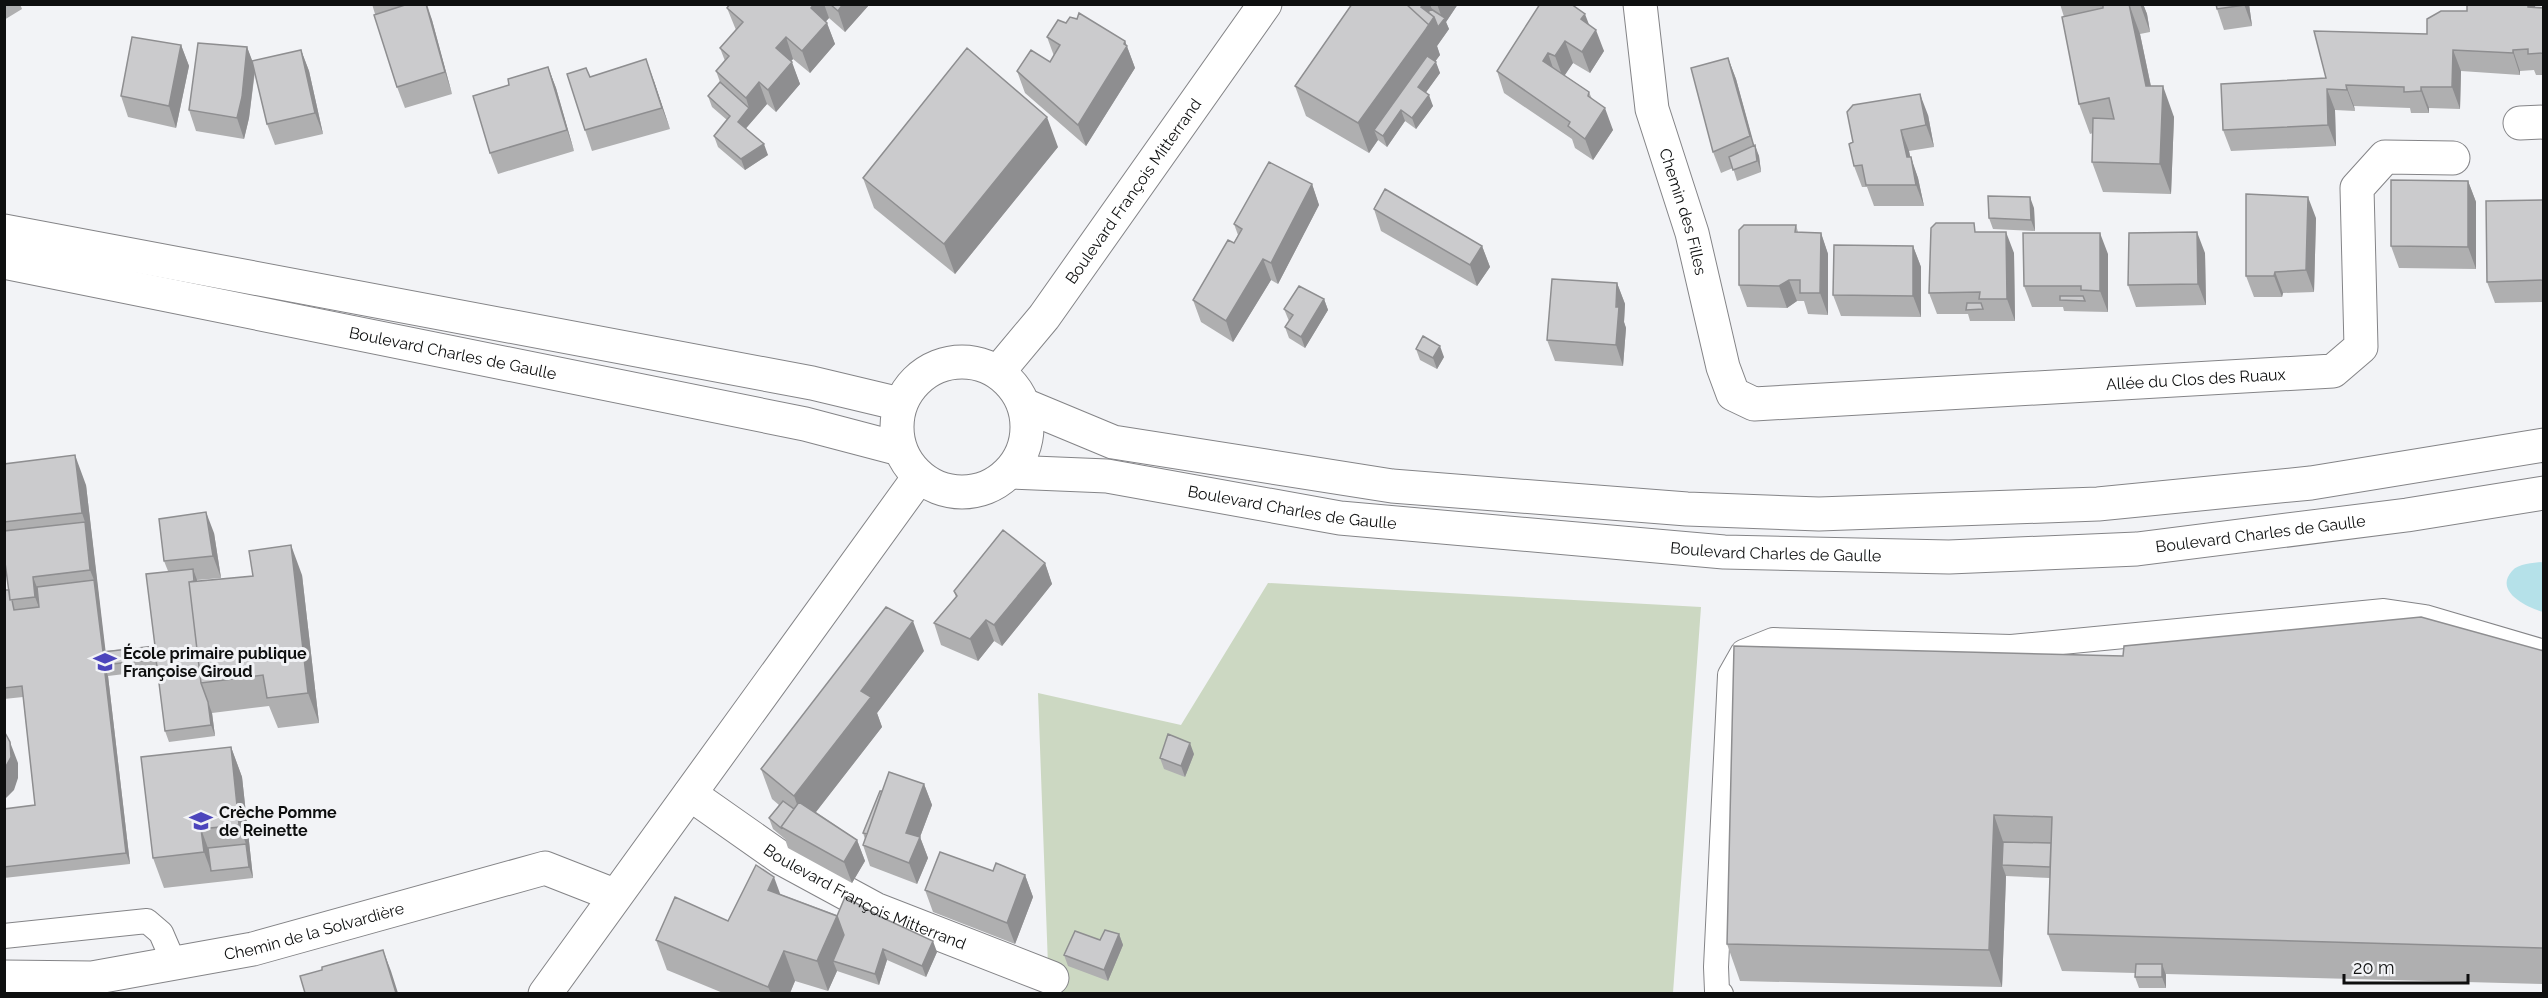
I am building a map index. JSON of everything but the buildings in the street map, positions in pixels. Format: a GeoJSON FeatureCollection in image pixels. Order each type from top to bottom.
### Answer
{"type":"FeatureCollection","features":[{"type":"Feature","properties":{"kind":"street","name":"Boulevard François Mitterrand"},"geometry":{"type":"LineString","coordinates":[[998,372],[1044,317],[1265,4]]}},
{"type":"Feature","properties":{"kind":"street","name":"Chemin des Filles"},"geometry":{"type":"LineString","coordinates":[[1640,4],[1652,109],[1692,233],[1723,368],[1733,394],[1754,404]]}},
{"type":"Feature","properties":{"kind":"street","name":"Allée du Clos des Ruaux"},"geometry":{"type":"LineString","coordinates":[[1754,404],[2332,371],[2361,347],[2357,188],[2385,157],[2453,158]]}},
{"type":"Feature","properties":{"kind":"street"},"geometry":{"type":"LineString","coordinates":[[4,231],[812,382],[900,404]]}},
{"type":"Feature","properties":{"kind":"street","name":"Boulevard Charles de Gaulle"},"geometry":{"type":"LineString","coordinates":[[4,262],[805,424],[900,449]]}},
{"type":"Feature","properties":{"kind":"street"},"geometry":{"type":"LineString","coordinates":[[960,361],[980,364],[998,372],[1014,386],[1024,405],[1028,422],[1021,457],[1010,472],[994,484],[976,491],[956,493],[936,488],[919,477],[908,465],[900,449],[896,427],[900,404],[909,388],[923,374],[941,365],[960,361]]}},
{"type":"Feature","properties":{"kind":"street"},"geometry":{"type":"LineString","coordinates":[[1024,405],[1113,442],[1392,486],[1687,509],[1819,514],[2098,504],[2311,483],[2544,445]]}},
{"type":"Feature","properties":{"kind":"street","name":"Boulevard Charles de Gaulle"},"geometry":{"type":"LineString","coordinates":[[1010,472],[1107,476],[1340,518],[1724,552],[1938,557],[2137,549],[2407,515],[2544,493]]}},
{"type":"Feature","properties":{"kind":"street"},"geometry":{"type":"LineString","coordinates":[[545,993],[919,477]]}},
{"type":"Feature","properties":{"kind":"street","name":"Boulevard François Mitterrand"},"geometry":{"type":"LineString","coordinates":[[690,794],[781,858],[875,909],[1052,978]]}},
{"type":"Feature","properties":{"kind":"street","name":"Chemin de la Solvardière"},"geometry":{"type":"LineString","coordinates":[[4,978],[92,978],[254,949],[545,868],[614,895]]}},
{"type":"Feature","properties":{"kind":"lane"},"geometry":{"type":"LineString","coordinates":[[1721,993],[1717,990],[1716,967],[1730,675],[1743,652],[1773,640],[2011,647],[2384,611],[2425,617],[2544,652]]}},
{"type":"Feature","properties":{"kind":"lane"},"geometry":{"type":"LineString","coordinates":[[4,936],[147,921],[161,933],[174,963]]}},
{"type":"Feature","properties":{"kind":"green space"},"geometry":{"type":"Polygon","coordinates":[[[1268,583],[1701,607],[1673,993],[1049,993],[1038,693],[1181,725],[1268,583]]]}},
{"type":"Feature","properties":{"kind":"water"},"geometry":{"type":"Polygon","coordinates":[[[2544,562],[2543,612],[2515,598],[2507,586],[2507,579],[2519,566],[2544,562]]]}},
{"type":"Feature","properties":{"kind":"place","name":"École primaire publique Françoise Giroud"},"geometry":{"type":"Point","coordinates":[105,662]}},
{"type":"Feature","properties":{"kind":"place","name":"Crèche Pomme de Reinette"},"geometry":{"type":"Point","coordinates":[201,821]}}]}
